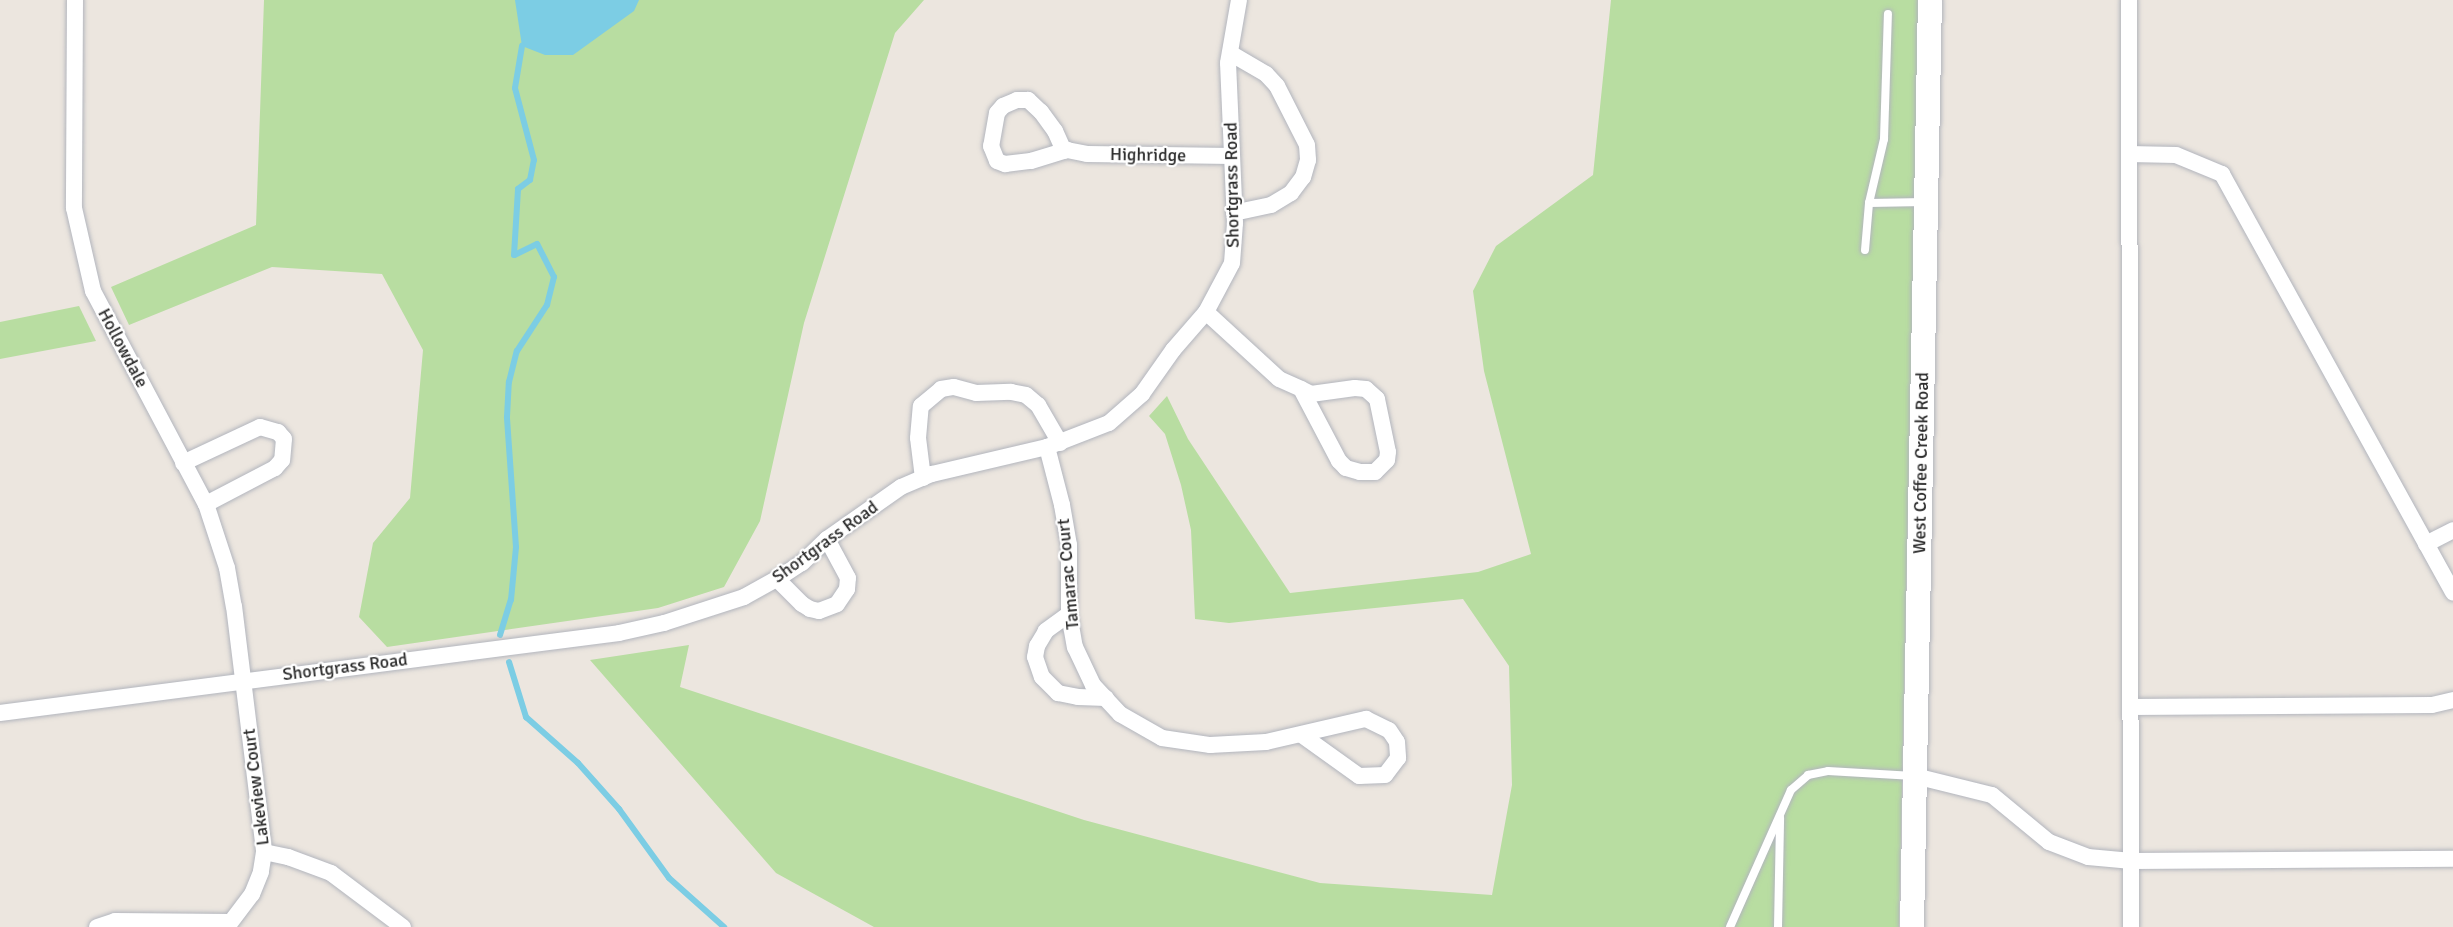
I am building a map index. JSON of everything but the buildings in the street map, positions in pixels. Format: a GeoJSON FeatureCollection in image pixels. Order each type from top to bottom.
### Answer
{"type":"FeatureCollection","features":[{"type":"Feature","properties":{"kind":"street","name":"Hollowdale"},"geometry":{"type":"LineString","coordinates":[[75,0],[74,208],[93,291],[206,504],[227,568],[242,680]]}},
{"type":"Feature","properties":{"kind":"street","name":"Shortgrass Road"},"geometry":{"type":"LineString","coordinates":[[0,712],[619,633],[708,610],[744,597],[777,579],[802,563],[827,539],[901,487],[923,478],[1053,445],[1109,423],[1142,394],[1173,350],[1206,312],[1232,263],[1234,213],[1228,63],[1239,0]]}},
{"type":"Feature","properties":{"kind":"street","name":"West Coffee Creek Road"},"geometry":{"type":"LineString","coordinates":[[1912,927],[1930,0]]}},
{"type":"Feature","properties":{"kind":"street"},"geometry":{"type":"LineString","coordinates":[[2129,0],[2131,927]]}},
{"type":"Feature","properties":{"kind":"street"},"geometry":{"type":"LineString","coordinates":[[1230,52],[1266,74],[1277,86],[1307,145],[1308,160],[1303,177],[1291,194],[1271,205],[1234,213]]}},
{"type":"Feature","properties":{"kind":"street","name":"Highridge"},"geometry":{"type":"LineString","coordinates":[[1064,151],[1055,131],[1041,112],[1028,100],[1017,100],[1003,106],[997,113],[991,146],[997,161],[1017,164],[1064,151],[1232,156]]}},
{"type":"Feature","properties":{"kind":"street"},"geometry":{"type":"LineString","coordinates":[[2129,154],[2176,155],[2222,174],[2453,593]]}},
{"type":"Feature","properties":{"kind":"street"},"geometry":{"type":"LineString","coordinates":[[1206,312],[1279,379],[1311,394],[1355,388],[1365,389],[1377,399],[1388,452],[1387,459],[1375,472],[1360,472],[1346,468],[1339,461],[1300,389]]}},
{"type":"Feature","properties":{"kind":"street","name":"Tamarac Court"},"geometry":{"type":"LineString","coordinates":[[923,478],[918,438],[921,406],[941,389],[954,387],[976,393],[1011,392],[1026,395],[1038,405],[1053,445],[1069,545],[1069,614],[1076,647],[1093,685],[1120,714],[1162,738],[1210,745],[1266,742],[1365,719],[1389,730],[1397,742],[1398,758],[1384,776],[1359,776],[1302,735]]}},
{"type":"Feature","properties":{"kind":"street"},"geometry":{"type":"LineString","coordinates":[[183,463],[260,427],[278,432],[284,439],[282,460],[275,468],[206,504]]}},
{"type":"Feature","properties":{"kind":"street"},"geometry":{"type":"LineString","coordinates":[[2426,544],[2453,530]]}},
{"type":"Feature","properties":{"kind":"street"},"geometry":{"type":"LineString","coordinates":[[777,579],[810,609],[819,611],[837,604],[847,589],[848,578],[827,539]]}},
{"type":"Feature","properties":{"kind":"street"},"geometry":{"type":"LineString","coordinates":[[1069,614],[1046,632],[1037,646],[1035,657],[1042,677],[1058,693],[1078,697],[1106,698]]}},
{"type":"Feature","properties":{"kind":"street","name":"Lakeview Court"},"geometry":{"type":"LineString","coordinates":[[97,927],[115,921],[229,924],[252,894],[261,872],[264,852],[242,680]]}},
{"type":"Feature","properties":{"kind":"street"},"geometry":{"type":"LineString","coordinates":[[2130,707],[2432,705],[2453,699]]}},
{"type":"Feature","properties":{"kind":"street"},"geometry":{"type":"LineString","coordinates":[[1915,776],[1992,795],[2049,842],[2088,857],[2132,861],[2453,859]]}},
{"type":"Feature","properties":{"kind":"street"},"geometry":{"type":"LineString","coordinates":[[264,852],[288,857],[331,873],[395,924]]}},
{"type":"Feature","properties":{"kind":"lane"},"geometry":{"type":"LineString","coordinates":[[1865,250],[1869,203],[1884,139],[1888,14]]}},
{"type":"Feature","properties":{"kind":"lane"},"geometry":{"type":"LineString","coordinates":[[1869,203],[1926,202]]}},
{"type":"Feature","properties":{"kind":"lane"},"geometry":{"type":"LineString","coordinates":[[1730,927],[1791,790],[1808,775],[1828,771],[1915,776]]}},
{"type":"Feature","properties":{"kind":"lane"},"geometry":{"type":"LineString","coordinates":[[1778,927],[1780,814]]}},
{"type":"Feature","properties":{"kind":"green space"},"geometry":{"type":"Polygon","coordinates":[[[264,0],[924,0],[895,33],[804,323],[760,521],[724,587],[658,608],[387,647],[359,617],[373,543],[410,498],[423,350],[382,274],[272,267],[129,325],[111,287],[256,225],[264,0]]]}},
{"type":"Feature","properties":{"kind":"green space"},"geometry":{"type":"Polygon","coordinates":[[[1611,0],[1919,0],[1899,927],[874,927],[776,873],[590,660],[689,645],[680,687],[1084,820],[1320,883],[1492,895],[1512,785],[1509,666],[1463,599],[1229,623],[1195,619],[1191,530],[1181,485],[1165,434],[1149,416],[1167,396],[1188,439],[1290,593],[1478,572],[1531,554],[1484,371],[1473,291],[1496,246],[1593,175],[1611,0]]]}},
{"type":"Feature","properties":{"kind":"green space"},"geometry":{"type":"Polygon","coordinates":[[[79,306],[96,341],[0,359],[0,322],[79,306]]]}},
{"type":"Feature","properties":{"kind":"water"},"geometry":{"type":"Polygon","coordinates":[[[515,0],[639,0],[634,11],[573,55],[545,55],[522,46],[515,0]]]}},
{"type":"Feature","properties":{"kind":"waterway"},"geometry":{"type":"LineString","coordinates":[[500,635],[511,600],[516,547],[507,417],[509,382],[517,351],[547,305],[554,277],[537,244],[514,255],[518,189],[530,180],[534,160],[515,88],[522,46]]}},
{"type":"Feature","properties":{"kind":"waterway"},"geometry":{"type":"LineString","coordinates":[[509,662],[526,717],[578,763],[619,809],[669,878],[724,927]]}}]}
